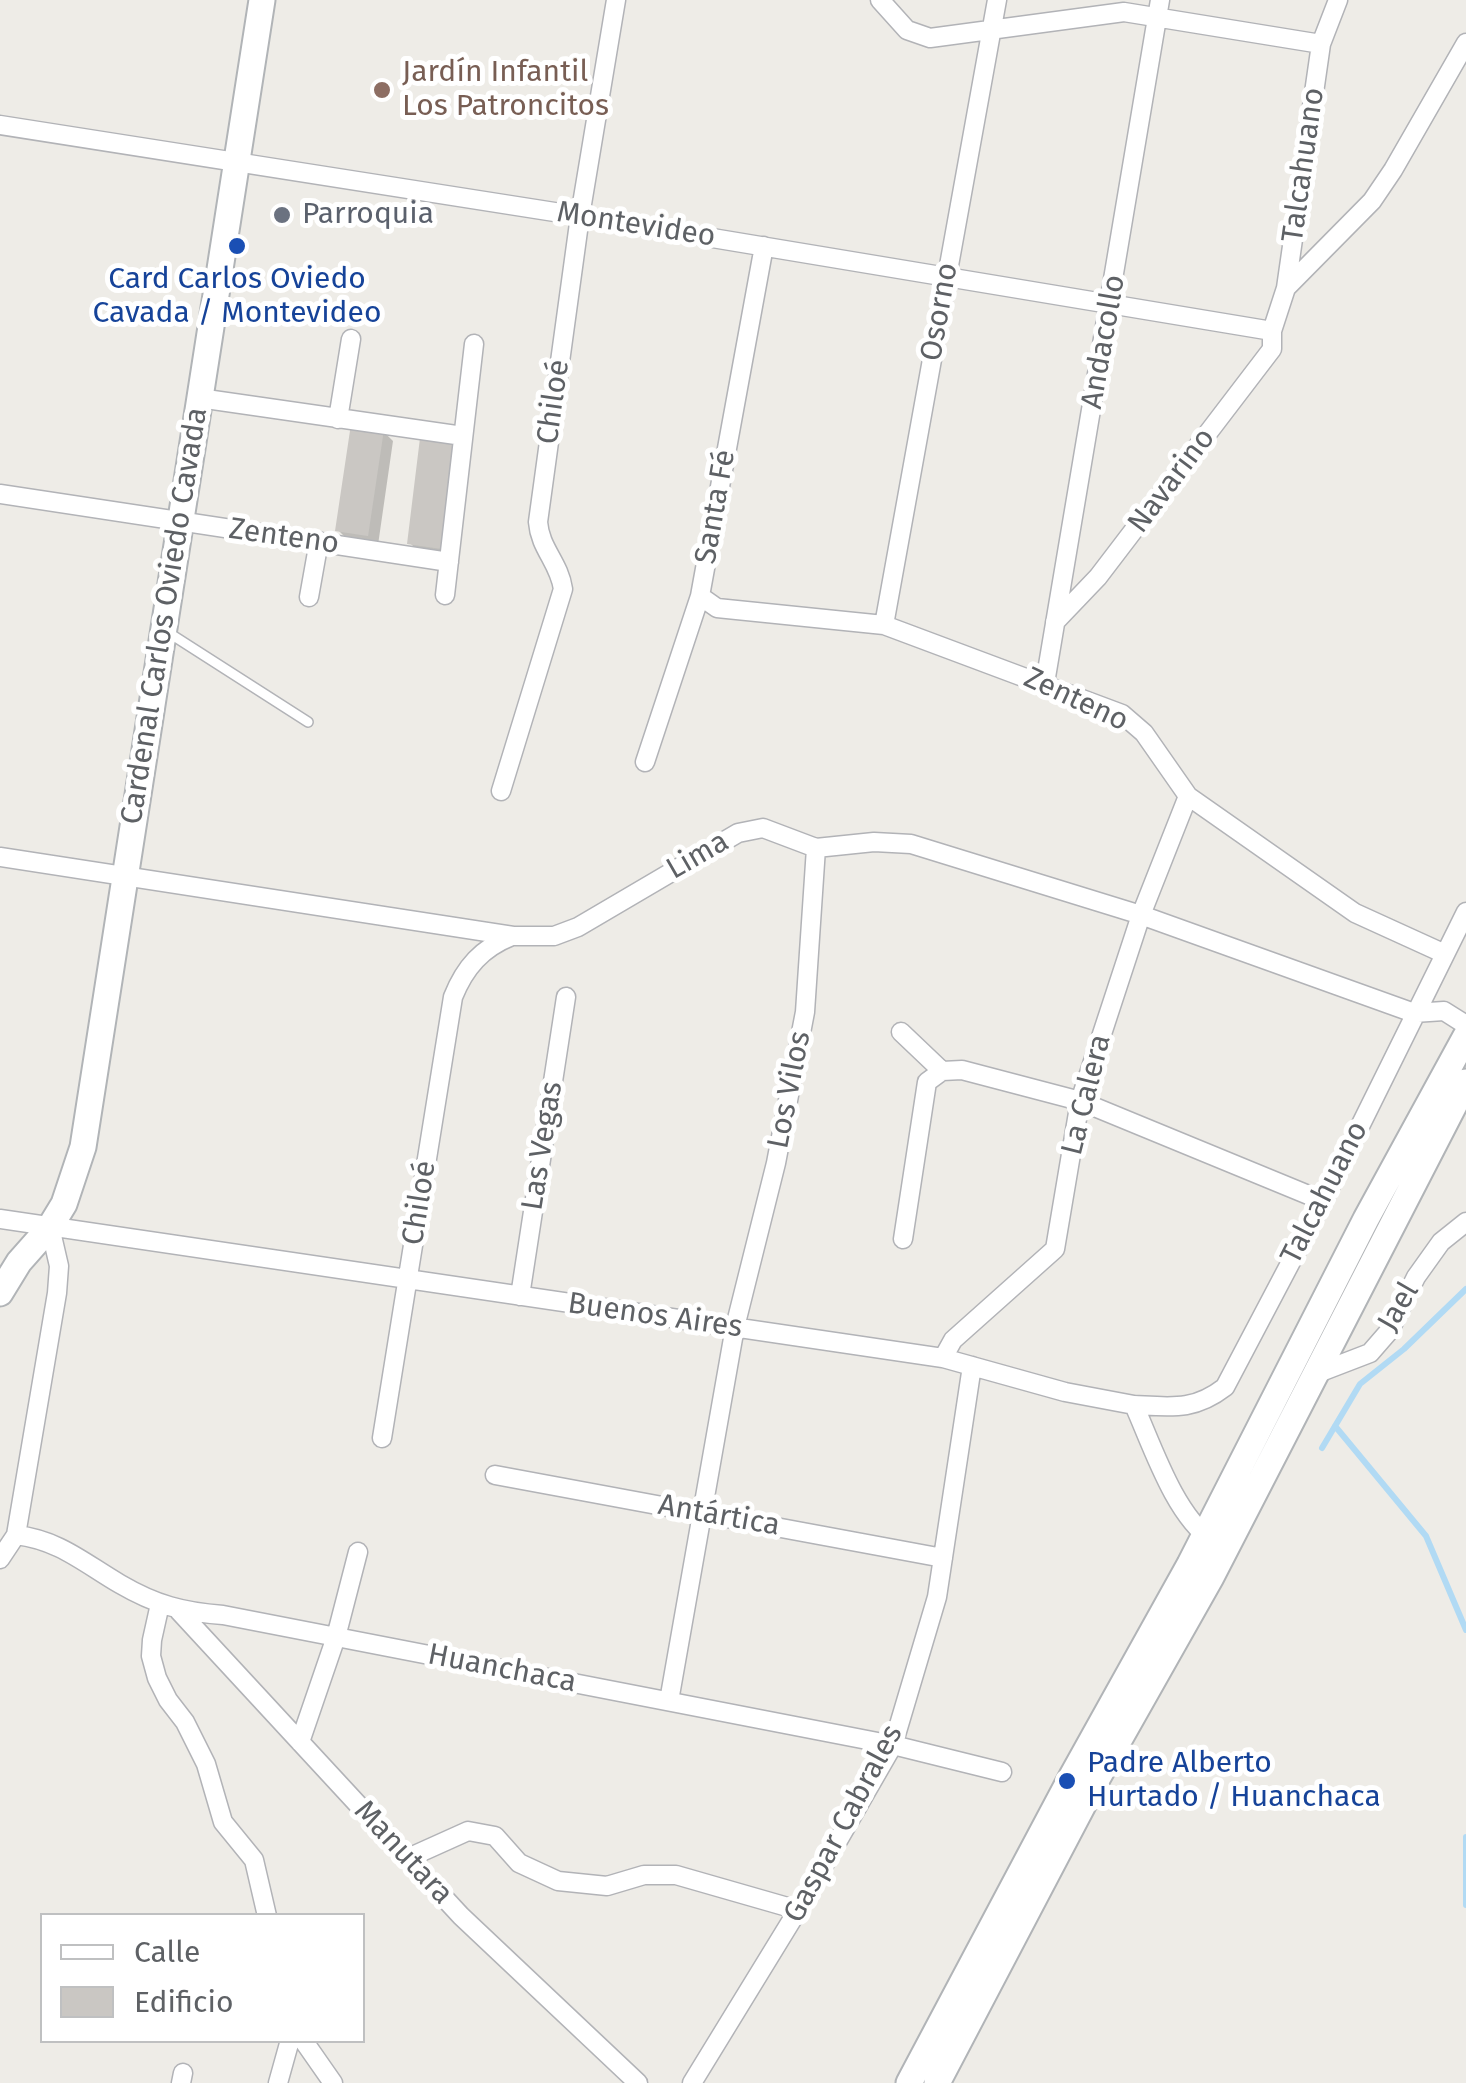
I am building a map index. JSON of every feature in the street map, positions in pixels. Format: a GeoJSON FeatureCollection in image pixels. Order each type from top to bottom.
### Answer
{"type":"FeatureCollection","features":[{"type":"Feature","properties":{"kind":"main road","name":"Cardenal Carlos Oviedo Cavada"},"geometry":{"type":"LineString","coordinates":[[0,1293],[18,1262],[50,1226],[76,1178],[83,1147],[262,0]]}},
{"type":"Feature","properties":{"kind":"main road"},"geometry":{"type":"LineString","coordinates":[[937,2083],[1215,1542],[1366,1219],[1466,1036]]}},
{"type":"Feature","properties":{"kind":"main road"},"geometry":{"type":"LineString","coordinates":[[909,2083],[1215,1542],[1318,1373],[1466,1082]]}},
{"type":"Feature","properties":{"kind":"street","name":"Chiloé"},"geometry":{"type":"LineString","coordinates":[[500,791],[563,589],[561,574],[539,540],[538,522],[580,216],[616,0]]}},
{"type":"Feature","properties":{"kind":"street"},"geometry":{"type":"LineString","coordinates":[[880,0],[907,30],[930,38],[1159,9],[1321,44]]}},
{"type":"Feature","properties":{"kind":"street","name":"Osorno"},"geometry":{"type":"LineString","coordinates":[[884,625],[997,0]]}},
{"type":"Feature","properties":{"kind":"street","name":"Talcahuano"},"geometry":{"type":"LineString","coordinates":[[1272,331],[1286,288],[1321,44],[1338,0]]}},
{"type":"Feature","properties":{"kind":"street","name":"Andacollo"},"geometry":{"type":"LineString","coordinates":[[1045,683],[1159,9]]}},
{"type":"Feature","properties":{"kind":"street"},"geometry":{"type":"LineString","coordinates":[[1286,288],[1372,201],[1394,170],[1466,43]]}},
{"type":"Feature","properties":{"kind":"street","name":"Montevideo"},"geometry":{"type":"LineString","coordinates":[[0,124],[1272,331]]}},
{"type":"Feature","properties":{"kind":"street","name":"Santa Fé"},"geometry":{"type":"LineString","coordinates":[[645,762],[700,596],[764,246]]}},
{"type":"Feature","properties":{"kind":"street","name":"Navarino"},"geometry":{"type":"LineString","coordinates":[[1056,622],[1098,577],[1268,356],[1272,331]]}},
{"type":"Feature","properties":{"kind":"street"},"geometry":{"type":"LineString","coordinates":[[338,419],[350,338]]}},
{"type":"Feature","properties":{"kind":"street"},"geometry":{"type":"LineString","coordinates":[[445,594],[474,344]]}},
{"type":"Feature","properties":{"kind":"street"},"geometry":{"type":"LineString","coordinates":[[199,398],[463,436]]}},
{"type":"Feature","properties":{"kind":"street","name":"Zenteno"},"geometry":{"type":"LineString","coordinates":[[0,494],[448,562]]}},
{"type":"Feature","properties":{"kind":"street"},"geometry":{"type":"LineString","coordinates":[[309,597],[319,541]]}},
{"type":"Feature","properties":{"kind":"street","name":"Zenteno"},"geometry":{"type":"LineString","coordinates":[[700,596],[717,608],[884,625],[1122,714],[1144,733],[1188,796],[1355,913],[1446,954]]}},
{"type":"Feature","properties":{"kind":"street","name":"La Calera"},"geometry":{"type":"LineString","coordinates":[[943,1358],[953,1340],[1055,1250],[1080,1101],[1141,914],[1188,796]]}},
{"type":"Feature","properties":{"kind":"street","name":"Lima"},"geometry":{"type":"LineString","coordinates":[[0,858],[513,936],[554,936],[578,927],[738,833],[763,828],[816,848],[874,842],[910,844],[1141,914],[1414,1013],[1444,1011]]}},
{"type":"Feature","properties":{"kind":"street","name":"Los Vilos"},"geometry":{"type":"LineString","coordinates":[[669,1701],[734,1327],[776,1163],[805,1012],[816,848]]}},
{"type":"Feature","properties":{"kind":"street","name":"Talcahuano"},"geometry":{"type":"LineString","coordinates":[[1134,1406],[1182,1407],[1206,1401],[1224,1386],[1323,1202],[1466,912]]}},
{"type":"Feature","properties":{"kind":"street","name":"Chiloé"},"geometry":{"type":"LineString","coordinates":[[382,1438],[453,997],[460,980],[480,954],[492,944],[513,936]]}},
{"type":"Feature","properties":{"kind":"street"},"geometry":{"type":"LineString","coordinates":[[1431,986],[1444,1011],[1466,1025]]}},
{"type":"Feature","properties":{"kind":"street","name":"Las Vegas"},"geometry":{"type":"LineString","coordinates":[[520,1296],[566,997]]}},
{"type":"Feature","properties":{"kind":"street"},"geometry":{"type":"LineString","coordinates":[[901,1032],[942,1071]]}},
{"type":"Feature","properties":{"kind":"street"},"geometry":{"type":"LineString","coordinates":[[903,1239],[927,1082],[942,1071],[962,1070],[1080,1101],[1323,1202]]}},
{"type":"Feature","properties":{"kind":"street","name":"Buenos Aires"},"geometry":{"type":"LineString","coordinates":[[0,1219],[943,1358],[1065,1392],[1134,1406]]}},
{"type":"Feature","properties":{"kind":"street","name":"Jael"},"geometry":{"type":"LineString","coordinates":[[1318,1373],[1370,1353],[1390,1330],[1432,1254],[1466,1222]]}},
{"type":"Feature","properties":{"kind":"street"},"geometry":{"type":"LineString","coordinates":[[0,1559],[16,1535],[57,1293],[59,1266],[50,1226]]}},
{"type":"Feature","properties":{"kind":"street","name":"Gaspar Cabrales"},"geometry":{"type":"LineString","coordinates":[[692,2083],[894,1745],[937,1597],[972,1366]]}},
{"type":"Feature","properties":{"kind":"street"},"geometry":{"type":"LineString","coordinates":[[1134,1406],[1194,1525],[1215,1542]]}},
{"type":"Feature","properties":{"kind":"street","name":"Antártica"},"geometry":{"type":"LineString","coordinates":[[496,1475],[943,1558]]}},
{"type":"Feature","properties":{"kind":"street","name":"Huanchaca"},"geometry":{"type":"LineString","coordinates":[[16,1535],[39,1538],[68,1550],[117,1582],[179,1612],[223,1615],[669,1701],[894,1745],[1002,1772]]}},
{"type":"Feature","properties":{"kind":"street"},"geometry":{"type":"LineString","coordinates":[[300,1742],[336,1637],[358,1552]]}},
{"type":"Feature","properties":{"kind":"street"},"geometry":{"type":"LineString","coordinates":[[160,1604],[151,1656],[157,1678],[206,1764],[222,1822],[254,1860],[266,1913]]}},
{"type":"Feature","properties":{"kind":"street","name":"Manutara"},"geometry":{"type":"LineString","coordinates":[[179,1612],[461,1916],[638,2083]]}},
{"type":"Feature","properties":{"kind":"street"},"geometry":{"type":"LineString","coordinates":[[408,1858],[468,1831],[495,1836],[519,1863],[558,1881],[607,1886],[644,1875],[676,1875],[798,1910]]}},
{"type":"Feature","properties":{"kind":"street"},"geometry":{"type":"LineString","coordinates":[[278,2083],[289,2043]]}},
{"type":"Feature","properties":{"kind":"street"},"geometry":{"type":"LineString","coordinates":[[305,2043],[333,2083]]}},
{"type":"Feature","properties":{"kind":"lane"},"geometry":{"type":"LineString","coordinates":[[162,629],[308,722]]}},
{"type":"Feature","properties":{"kind":"building"},"geometry":{"type":"Polygon","coordinates":[[[351,424],[384,429],[368,536],[335,531],[351,424]]]}},
{"type":"Feature","properties":{"kind":"building"},"geometry":{"type":"Polygon","coordinates":[[[420,438],[456,442],[442,549],[407,544],[420,438]]]}},
{"type":"Feature","properties":{"kind":"waterway"},"geometry":{"type":"LineString","coordinates":[[1322,1448],[1360,1384],[1404,1349],[1466,1289]]}},
{"type":"Feature","properties":{"kind":"waterway"},"geometry":{"type":"LineString","coordinates":[[1335,1426],[1426,1536],[1466,1630]]}},
{"type":"Feature","properties":{"kind":"waterway"},"geometry":{"type":"LineString","coordinates":[[1466,1837],[1466,1905]]}},
{"type":"Feature","properties":{"kind":"place","name":"Jardín Infantil Los Patroncitos"},"geometry":{"type":"Point","coordinates":[382,90]}},
{"type":"Feature","properties":{"kind":"place","name":"Parroquia"},"geometry":{"type":"Point","coordinates":[282,215]}},
{"type":"Feature","properties":{"kind":"place","name":"Card Carlos Oviedo Cavada / Montevideo"},"geometry":{"type":"Point","coordinates":[237,246]}},
{"type":"Feature","properties":{"kind":"place","name":"Padre Alberto Hurtado / Huanchaca"},"geometry":{"type":"Point","coordinates":[1067,1781]}}]}
